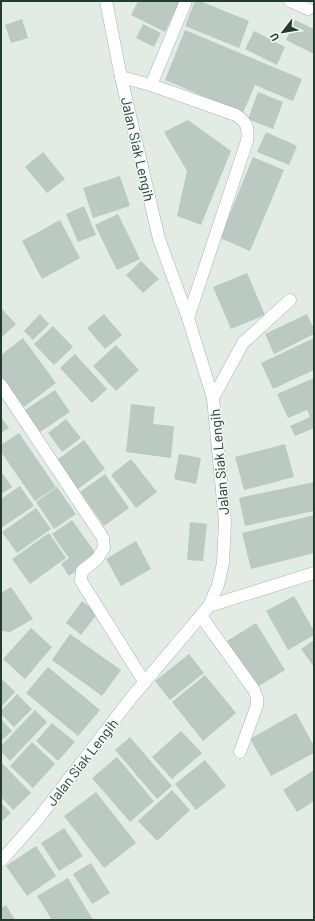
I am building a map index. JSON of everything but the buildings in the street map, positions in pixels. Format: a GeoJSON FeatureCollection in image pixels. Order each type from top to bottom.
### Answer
{"type":"FeatureCollection","features":[{"type":"Feature","properties":{"kind":"street","name":"Jalan Siak Lengih"},"geometry":{"type":"LineString","coordinates":[[1,861],[38,819],[144,683],[209,606],[218,585],[222,563],[225,522],[213,398],[188,318],[159,239],[121,77],[106,1]]}},
{"type":"Feature","properties":{"kind":"street"},"geometry":{"type":"LineString","coordinates":[[151,84],[186,1]]}},
{"type":"Feature","properties":{"kind":"street"},"geometry":{"type":"LineString","coordinates":[[290,1],[308,9]]}},
{"type":"Feature","properties":{"kind":"street"},"geometry":{"type":"LineString","coordinates":[[121,77],[151,84],[236,115],[244,121],[248,130],[247,141],[188,318]]}},
{"type":"Feature","properties":{"kind":"street"},"geometry":{"type":"LineString","coordinates":[[213,398],[243,344],[290,300]]}},
{"type":"Feature","properties":{"kind":"street"},"geometry":{"type":"LineString","coordinates":[[1,385],[103,538],[104,548],[97,559],[82,571],[81,581],[144,683]]}},
{"type":"Feature","properties":{"kind":"street"},"geometry":{"type":"LineString","coordinates":[[209,606],[314,573]]}},
{"type":"Feature","properties":{"kind":"street"},"geometry":{"type":"LineString","coordinates":[[201,616],[254,690],[257,698],[257,706],[240,752]]}}]}
